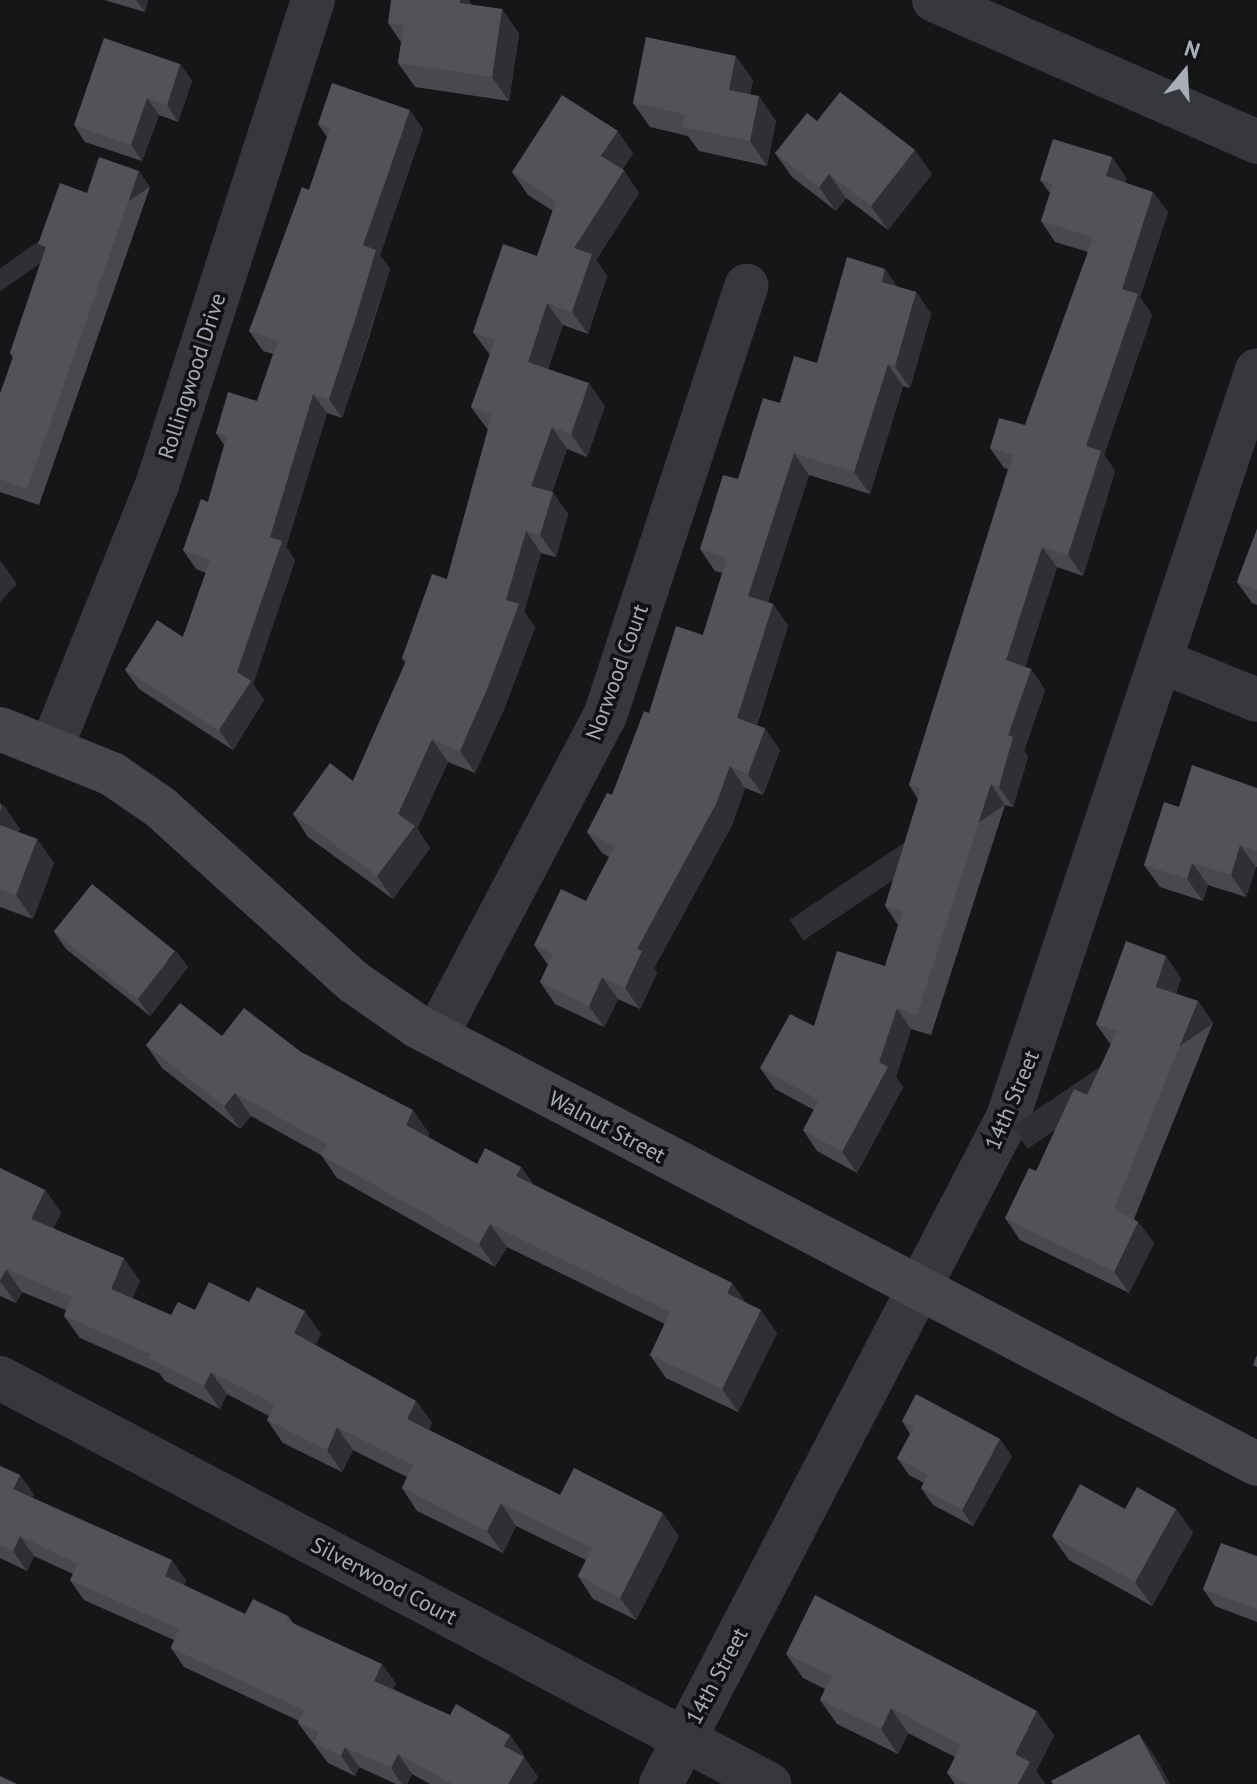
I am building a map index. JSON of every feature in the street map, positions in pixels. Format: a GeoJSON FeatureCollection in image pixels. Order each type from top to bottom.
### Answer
{"type":"FeatureCollection","features":[{"type":"Feature","properties":{"kind":"street","name":"Rollingwood Drive"},"geometry":{"type":"LineString","coordinates":[[52,746],[157,485],[313,0]]}},
{"type":"Feature","properties":{"kind":"street"},"geometry":{"type":"LineString","coordinates":[[934,0],[1257,142]]}},
{"type":"Feature","properties":{"kind":"street","name":"Norwood Court"},"geometry":{"type":"LineString","coordinates":[[436,1036],[605,716],[746,286]]}},
{"type":"Feature","properties":{"kind":"street","name":"14th Street"},"geometry":{"type":"LineString","coordinates":[[661,1784],[1008,1117],[1163,662],[1257,370]]}},
{"type":"Feature","properties":{"kind":"street"},"geometry":{"type":"LineString","coordinates":[[1163,662],[1257,700]]}},
{"type":"Feature","properties":{"kind":"street","name":"Walnut Street"},"geometry":{"type":"LineString","coordinates":[[0,729],[52,746],[112,774],[160,807],[354,982],[436,1036],[1257,1464]]}},
{"type":"Feature","properties":{"kind":"street","name":"Silverwood Court"},"geometry":{"type":"LineString","coordinates":[[0,1378],[769,1784]]}},
{"type":"Feature","properties":{"kind":"building"},"geometry":{"type":"Polygon","coordinates":[[[391,0],[460,0],[460,3],[502,9],[492,77],[398,63],[404,25],[388,23],[391,0]]]}},
{"type":"Feature","properties":{"kind":"building"},"geometry":{"type":"Polygon","coordinates":[[[646,37],[736,56],[729,90],[759,96],[750,141],[682,127],[685,114],[633,103],[646,37]]]}},
{"type":"Feature","properties":{"kind":"building"},"geometry":{"type":"Polygon","coordinates":[[[104,38],[180,64],[167,105],[147,98],[131,145],[74,125],[104,38]]]}},
{"type":"Feature","properties":{"kind":"building"},"geometry":{"type":"Polygon","coordinates":[[[332,83],[410,110],[363,245],[376,250],[355,320],[329,399],[313,394],[270,537],[282,541],[237,672],[251,681],[219,730],[125,670],[157,620],[183,637],[210,560],[183,550],[201,499],[208,502],[227,436],[216,433],[228,392],[257,401],[278,341],[249,331],[302,187],[309,190],[330,128],[318,124],[332,83]]]}},
{"type":"Feature","properties":{"kind":"building"},"geometry":{"type":"Polygon","coordinates":[[[840,92],[915,150],[871,206],[829,174],[819,187],[775,153],[807,113],[817,121],[840,92]]]}},
{"type":"Feature","properties":{"kind":"building"},"geometry":{"type":"Polygon","coordinates":[[[562,95],[618,131],[601,156],[624,170],[574,248],[592,254],[572,312],[547,303],[528,362],[589,383],[571,434],[552,427],[531,486],[553,492],[540,535],[526,531],[506,600],[519,604],[488,687],[460,751],[432,739],[398,814],[415,826],[377,876],[293,814],[330,763],[353,781],[407,660],[402,658],[432,574],[447,579],[492,414],[471,407],[495,340],[473,332],[503,244],[537,256],[556,201],[512,172],[562,95]]]}},
{"type":"Feature","properties":{"kind":"building"},"geometry":{"type":"Polygon","coordinates":[[[1053,139],[1112,157],[1106,176],[1153,192],[1122,289],[1138,294],[1086,446],[1101,451],[1068,555],[1042,547],[1006,660],[1031,669],[1008,735],[1013,737],[999,787],[991,784],[917,1015],[897,1008],[879,1062],[888,1067],[842,1152],[803,1130],[819,1100],[760,1068],[790,1014],[814,1026],[837,951],[885,966],[903,911],[885,906],[921,789],[909,785],[1013,455],[990,448],[999,418],[1025,425],[1093,238],[1041,221],[1053,184],[1040,180],[1053,139]]]}},
{"type":"Feature","properties":{"kind":"building"},"geometry":{"type":"Polygon","coordinates":[[[99,157],[139,171],[27,489],[0,479],[0,394],[14,354],[10,353],[46,247],[38,244],[60,183],[87,193],[99,157]]]}},
{"type":"Feature","properties":{"kind":"building"},"geometry":{"type":"Polygon","coordinates":[[[847,257],[885,269],[882,282],[916,292],[895,366],[888,364],[854,472],[794,453],[748,596],[773,604],[737,718],[765,728],[748,774],[730,766],[716,804],[637,949],[642,951],[625,988],[602,977],[589,1006],[540,982],[553,954],[534,945],[561,889],[586,901],[615,846],[587,832],[607,793],[612,795],[644,711],[649,713],[676,626],[703,635],[727,558],[700,549],[723,475],[738,479],[763,398],[780,403],[794,356],[817,363],[847,257]]]}},
{"type":"Feature","properties":{"kind":"building"},"geometry":{"type":"Polygon","coordinates":[[[1257,529],[1257,590],[1237,582],[1257,529]]]}},
{"type":"Feature","properties":{"kind":"building"},"geometry":{"type":"Polygon","coordinates":[[[1192,765],[1257,788],[1257,851],[1240,845],[1231,875],[1192,863],[1187,879],[1144,865],[1164,802],[1179,807],[1192,765]]]}},
{"type":"Feature","properties":{"kind":"building"},"geometry":{"type":"Polygon","coordinates":[[[0,825],[37,839],[16,895],[0,889],[0,825]]]}},
{"type":"Feature","properties":{"kind":"building"},"geometry":{"type":"Polygon","coordinates":[[[92,884],[175,951],[137,999],[54,931],[92,884]]]}},
{"type":"Feature","properties":{"kind":"building"},"geometry":{"type":"Polygon","coordinates":[[[1126,941],[1166,956],[1156,987],[1198,1001],[1114,1209],[1138,1222],[1114,1272],[1005,1218],[1029,1168],[1036,1171],[1074,1089],[1087,1095],[1117,1031],[1096,1024],[1126,941]]]}},
{"type":"Feature","properties":{"kind":"building"},"geometry":{"type":"Polygon","coordinates":[[[180,1003],[222,1036],[244,1008],[301,1052],[413,1110],[406,1125],[477,1164],[485,1148],[521,1167],[516,1176],[732,1283],[727,1293],[761,1310],[722,1389],[650,1355],[670,1312],[490,1224],[479,1244],[321,1155],[327,1144],[235,1093],[224,1106],[146,1045],[180,1003]]]}},
{"type":"Feature","properties":{"kind":"building"},"geometry":{"type":"Polygon","coordinates":[[[0,1168],[45,1190],[31,1219],[124,1258],[111,1289],[171,1315],[178,1302],[195,1310],[209,1282],[249,1302],[257,1287],[305,1311],[294,1333],[416,1401],[407,1419],[560,1495],[574,1468],[663,1513],[620,1598],[578,1576],[592,1548],[501,1503],[487,1531],[402,1488],[413,1465],[337,1427],[327,1450],[267,1420],[275,1404],[211,1372],[204,1386],[149,1358],[151,1354],[64,1316],[72,1297],[6,1269],[0,1280],[0,1168]]]}},
{"type":"Feature","properties":{"kind":"building"},"geometry":{"type":"Polygon","coordinates":[[[916,1394],[1000,1439],[962,1510],[921,1488],[928,1475],[897,1458],[914,1428],[902,1421],[916,1394]]]}},
{"type":"Feature","properties":{"kind":"building"},"geometry":{"type":"Polygon","coordinates":[[[0,1466],[20,1475],[13,1489],[172,1560],[165,1576],[245,1614],[253,1599],[288,1616],[286,1620],[382,1664],[374,1681],[450,1715],[456,1704],[510,1735],[504,1746],[524,1757],[508,1784],[452,1784],[398,1754],[391,1768],[345,1747],[341,1756],[314,1743],[319,1732],[298,1723],[304,1710],[171,1648],[179,1629],[70,1580],[78,1564],[20,1536],[13,1551],[0,1545],[0,1466]]]}},
{"type":"Feature","properties":{"kind":"building"},"geometry":{"type":"Polygon","coordinates":[[[1080,1484],[1125,1509],[1137,1487],[1176,1509],[1135,1582],[1052,1536],[1080,1484]]]}},
{"type":"Feature","properties":{"kind":"building"},"geometry":{"type":"Polygon","coordinates":[[[1221,1543],[1257,1556],[1257,1609],[1203,1589],[1221,1543]]]}},
{"type":"Feature","properties":{"kind":"building"},"geometry":{"type":"Polygon","coordinates":[[[815,1595],[1037,1711],[1015,1754],[1030,1762],[1018,1784],[968,1784],[947,1773],[961,1745],[891,1708],[881,1729],[820,1700],[832,1676],[786,1654],[815,1595]]]}},
{"type":"Feature","properties":{"kind":"building"},"geometry":{"type":"Polygon","coordinates":[[[1139,1734],[1166,1784],[1053,1784],[1051,1781],[1139,1734]]]}},
{"type":"Feature","properties":{"kind":"building"},"geometry":{"type":"Polygon","coordinates":[[[0,1776],[17,1784],[0,1784],[0,1776]]]}}]}
